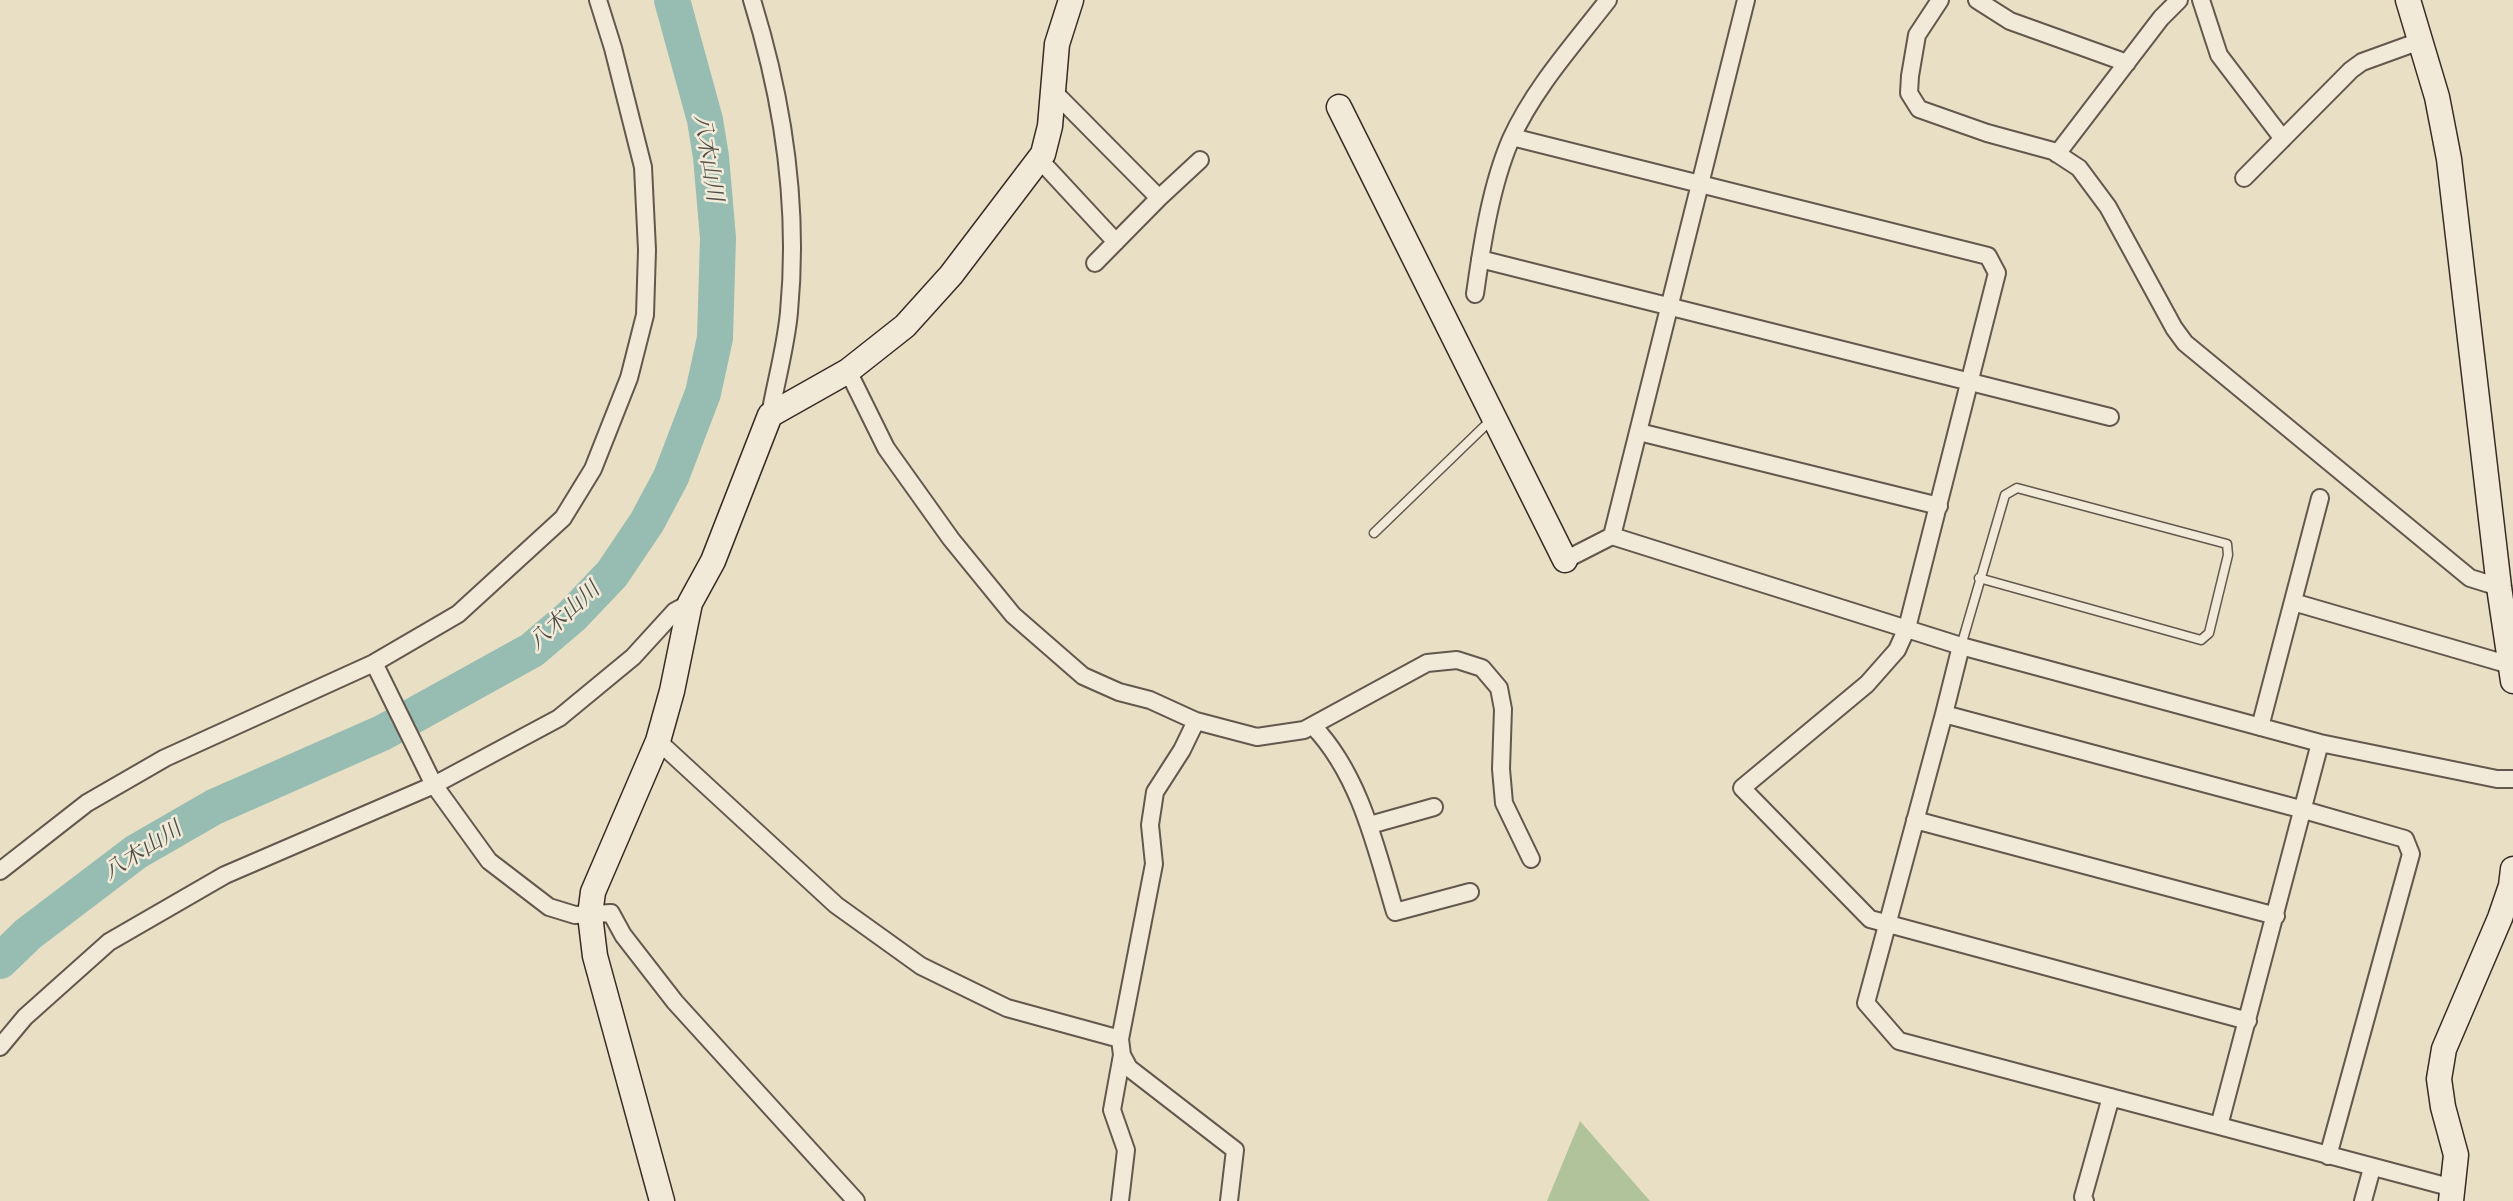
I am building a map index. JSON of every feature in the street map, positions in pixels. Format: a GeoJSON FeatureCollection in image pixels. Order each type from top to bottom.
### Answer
{"type":"FeatureCollection","features":[{"type":"Feature","properties":{"kind":"street"},"geometry":{"type":"LineString","coordinates":[[0,871],[87,802],[165,758],[374,663],[458,614],[563,518],[593,468],[629,378],[645,315],[647,250],[643,167],[614,48],[598,0]]}},
{"type":"Feature","properties":{"kind":"street"},"geometry":{"type":"LineString","coordinates":[[662,1201],[595,956],[590,915],[593,892],[658,741],[672,691],[690,603],[713,561],[770,415],[789,313],[792,200],[773,87],[752,0]]}},
{"type":"Feature","properties":{"kind":"street"},"geometry":{"type":"LineString","coordinates":[[770,415],[848,371],[905,326],[951,275],[1043,154],[1050,126],[1057,44],[1071,0]]}},
{"type":"Feature","properties":{"kind":"street"},"geometry":{"type":"LineString","coordinates":[[1475,294],[1480,259],[1500,170],[1512,138],[1542,87],[1608,0]]}},
{"type":"Feature","properties":{"kind":"street"},"geometry":{"type":"LineString","coordinates":[[1612,536],[1640,432],[1667,307],[1746,0]]}},
{"type":"Feature","properties":{"kind":"street"},"geometry":{"type":"LineString","coordinates":[[1940,0],[1917,35],[1909,93],[1919,109],[2057,154],[2079,168],[2108,207],[2174,328],[2185,343],[2470,578],[2499,587]]}},
{"type":"Feature","properties":{"kind":"street"},"geometry":{"type":"LineString","coordinates":[[1977,0],[1995,13],[2017,24],[2127,63]]}},
{"type":"Feature","properties":{"kind":"street"},"geometry":{"type":"LineString","coordinates":[[2057,154],[2161,18],[2179,0]]}},
{"type":"Feature","properties":{"kind":"street"},"geometry":{"type":"LineString","coordinates":[[2201,0],[2219,56],[2283,139]]}},
{"type":"Feature","properties":{"kind":"street"},"geometry":{"type":"LineString","coordinates":[[2293,602],[2512,673],[2499,587],[2449,159],[2437,97],[2408,0]]}},
{"type":"Feature","properties":{"kind":"street"},"geometry":{"type":"LineString","coordinates":[[2244,178],[2362,62],[2420,41]]}},
{"type":"Feature","properties":{"kind":"street"},"geometry":{"type":"LineString","coordinates":[[1053,91],[1159,198]]}},
{"type":"Feature","properties":{"kind":"street"},"geometry":{"type":"LineString","coordinates":[[1339,107],[1565,560],[1612,536],[1960,646],[2260,727],[2320,743],[2497,779],[2513,779]]}},
{"type":"Feature","properties":{"kind":"street"},"geometry":{"type":"LineString","coordinates":[[1512,138],[1988,256],[1997,273],[1907,628],[1897,650],[1867,684],[1742,788],[1870,919],[2247,1021]]}},
{"type":"Feature","properties":{"kind":"street"},"geometry":{"type":"LineString","coordinates":[[1039,159],[1116,242]]}},
{"type":"Feature","properties":{"kind":"street"},"geometry":{"type":"LineString","coordinates":[[1095,263],[1200,160]]}},
{"type":"Feature","properties":{"kind":"street"},"geometry":{"type":"LineString","coordinates":[[1480,259],[2110,417]]}},
{"type":"Feature","properties":{"kind":"street"},"geometry":{"type":"LineString","coordinates":[[848,371],[886,448],[951,539],[1013,615],[1083,676],[1119,692],[1150,700],[1196,721],[1257,737],[1288,734],[1313,726],[1427,663],[1457,660],[1482,668],[1499,688],[1503,709],[1501,769],[1503,802],[1531,859]]}},
{"type":"Feature","properties":{"kind":"street"},"geometry":{"type":"LineString","coordinates":[[1640,432],[1939,506]]}},
{"type":"Feature","properties":{"kind":"street"},"geometry":{"type":"LineString","coordinates":[[2260,727],[2320,498]]}},
{"type":"Feature","properties":{"kind":"street"},"geometry":{"type":"LineString","coordinates":[[0,1047],[25,1017],[109,942],[225,875],[434,785],[559,718],[633,657],[675,611],[690,603]]}},
{"type":"Feature","properties":{"kind":"street"},"geometry":{"type":"LineString","coordinates":[[1960,646],[1944,714],[1866,1003],[1899,1041],[2372,1168],[2452,1195],[2456,1155],[2443,1107],[2439,1079],[2444,1049],[2500,918],[2511,886],[2513,869]]}},
{"type":"Feature","properties":{"kind":"street"},"geometry":{"type":"LineString","coordinates":[[374,663],[434,785],[489,861],[549,907],[575,915],[611,913],[623,935],[675,1002],[856,1201]]}},
{"type":"Feature","properties":{"kind":"street"},"geometry":{"type":"LineString","coordinates":[[1944,714],[2405,839],[2411,854],[2328,1156]]}},
{"type":"Feature","properties":{"kind":"street"},"geometry":{"type":"LineString","coordinates":[[1120,1201],[1126,1150],[1112,1110],[1154,864],[1150,825],[1155,792],[1182,750],[1196,721]]}},
{"type":"Feature","properties":{"kind":"street"},"geometry":{"type":"LineString","coordinates":[[1313,726],[1331,745],[1370,825],[1395,912],[1470,892]]}},
{"type":"Feature","properties":{"kind":"street"},"geometry":{"type":"LineString","coordinates":[[658,741],[836,905],[921,966],[1007,1008],[1121,1047]]}},
{"type":"Feature","properties":{"kind":"street"},"geometry":{"type":"LineString","coordinates":[[2219,1126],[2320,743]]}},
{"type":"Feature","properties":{"kind":"street"},"geometry":{"type":"LineString","coordinates":[[1370,825],[1434,807]]}},
{"type":"Feature","properties":{"kind":"street"},"geometry":{"type":"LineString","coordinates":[[1915,820],[2276,916]]}},
{"type":"Feature","properties":{"kind":"street"},"geometry":{"type":"LineString","coordinates":[[1121,1047],[1129,1068],[1235,1150],[1229,1201]]}},
{"type":"Feature","properties":{"kind":"street"},"geometry":{"type":"LineString","coordinates":[[2085,1201],[2083,1197],[2111,1097]]}},
{"type":"Feature","properties":{"kind":"street"},"geometry":{"type":"LineString","coordinates":[[2363,1201],[2372,1168]]}},
{"type":"Feature","properties":{"kind":"lane"},"geometry":{"type":"LineString","coordinates":[[1374,533],[1494,416]]}},
{"type":"Feature","properties":{"kind":"lane"},"geometry":{"type":"LineString","coordinates":[[1960,646],[1979,578],[2005,495],[2017,488],[2227,544],[2228,555],[2210,633],[2201,640],[1979,578]]}},
{"type":"Feature","properties":{"kind":"green space"},"geometry":{"type":"Polygon","coordinates":[[[1580,1121],[1650,1201],[1547,1201],[1580,1121]]]}},
{"type":"Feature","properties":{"kind":"waterway","name":"八木山川"},"geometry":{"type":"LineString","coordinates":[[0,961],[28,934],[136,852],[214,807],[382,733],[532,650],[572,616],[612,574],[647,522],[671,477],[703,393],[715,338],[718,238],[711,157],[705,120],[672,0]]}}]}
